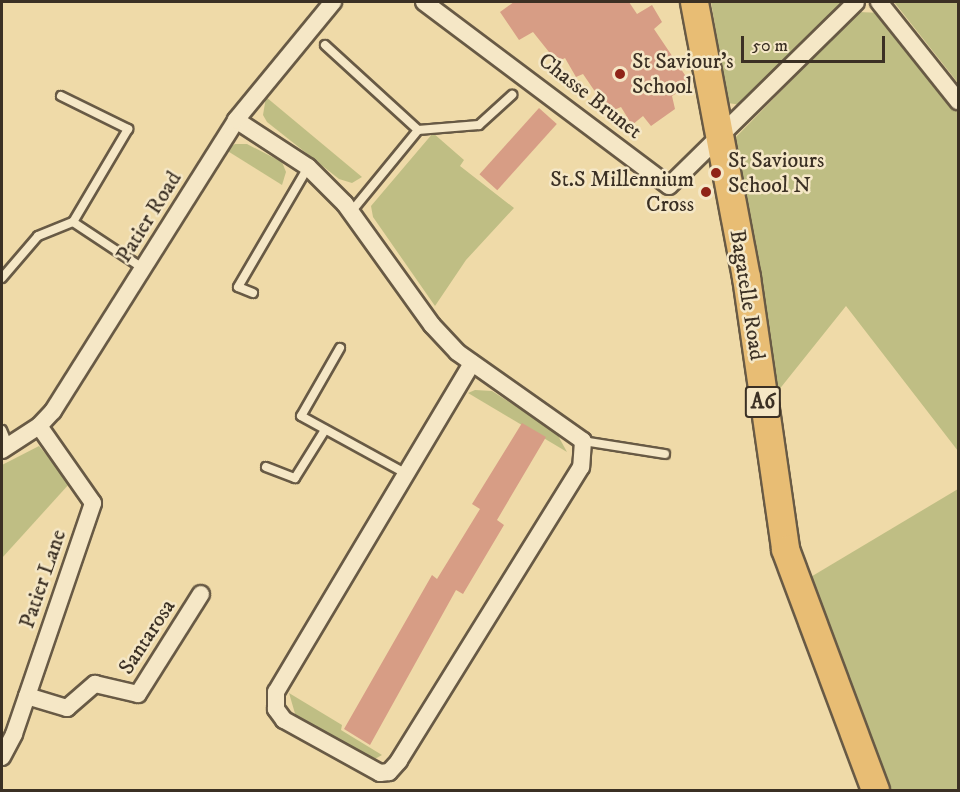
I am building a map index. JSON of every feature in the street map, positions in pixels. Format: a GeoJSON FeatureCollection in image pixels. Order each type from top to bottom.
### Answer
{"type":"FeatureCollection","features":[{"type":"Feature","properties":{"kind":"main road","name":"Bagatelle Road"},"geometry":{"type":"LineString","coordinates":[[693,2],[746,278],[785,549],[875,790]]}},
{"type":"Feature","properties":{"kind":"street","name":"Patier Road"},"geometry":{"type":"LineString","coordinates":[[4,442],[39,426],[144,269],[236,120],[333,2]]}},
{"type":"Feature","properties":{"kind":"street","name":"Chasse Brunet"},"geometry":{"type":"LineString","coordinates":[[424,2],[669,186],[719,135]]}},
{"type":"Feature","properties":{"kind":"street"},"geometry":{"type":"LineString","coordinates":[[719,135],[856,2]]}},
{"type":"Feature","properties":{"kind":"street"},"geometry":{"type":"LineString","coordinates":[[879,2],[958,101]]}},
{"type":"Feature","properties":{"kind":"street"},"geometry":{"type":"LineString","coordinates":[[236,120],[308,167],[351,212],[432,325],[472,363],[583,441],[581,467],[399,761],[389,772],[380,773],[284,720],[276,709],[276,692],[472,363]]}},
{"type":"Feature","properties":{"kind":"street","name":"Patier Lane"},"geometry":{"type":"LineString","coordinates":[[2,757],[27,696],[93,503],[39,426]]}},
{"type":"Feature","properties":{"kind":"street","name":"Santarosa"},"geometry":{"type":"LineString","coordinates":[[27,696],[67,708],[95,684],[138,694],[201,594]]}},
{"type":"Feature","properties":{"kind":"lane"},"geometry":{"type":"LineString","coordinates":[[325,45],[418,130]]}},
{"type":"Feature","properties":{"kind":"lane"},"geometry":{"type":"LineString","coordinates":[[351,212],[418,130],[479,125],[512,95]]}},
{"type":"Feature","properties":{"kind":"lane"},"geometry":{"type":"LineString","coordinates":[[2,278],[38,236],[73,222],[128,129],[62,96]]}},
{"type":"Feature","properties":{"kind":"lane"},"geometry":{"type":"LineString","coordinates":[[253,293],[238,287],[308,167]]}},
{"type":"Feature","properties":{"kind":"lane"},"geometry":{"type":"LineString","coordinates":[[73,222],[144,269]]}},
{"type":"Feature","properties":{"kind":"lane"},"geometry":{"type":"LineString","coordinates":[[340,348],[301,416],[405,473]]}},
{"type":"Feature","properties":{"kind":"lane"},"geometry":{"type":"LineString","coordinates":[[266,467],[295,478],[325,430]]}},
{"type":"Feature","properties":{"kind":"lane"},"geometry":{"type":"LineString","coordinates":[[583,441],[665,454]]}},
{"type":"Feature","properties":{"kind":"shaded area"},"geometry":{"type":"Polygon","coordinates":[[[711,2],[842,2],[741,105],[728,103],[711,2]]]}},
{"type":"Feature","properties":{"kind":"shaded area"},"geometry":{"type":"Polygon","coordinates":[[[894,2],[958,2],[958,83],[894,2]]]}},
{"type":"Feature","properties":{"kind":"shaded area"},"geometry":{"type":"Polygon","coordinates":[[[859,12],[882,13],[958,109],[958,451],[846,306],[774,396],[732,152],[736,137],[859,12]]]}},
{"type":"Feature","properties":{"kind":"shaded area"},"geometry":{"type":"Polygon","coordinates":[[[266,97],[362,177],[352,183],[339,179],[267,122],[263,115],[266,97]]]}},
{"type":"Feature","properties":{"kind":"shaded area"},"geometry":{"type":"Polygon","coordinates":[[[433,133],[464,160],[460,166],[514,208],[466,260],[435,306],[373,217],[371,206],[433,133]]]}},
{"type":"Feature","properties":{"kind":"shaded area"},"geometry":{"type":"Polygon","coordinates":[[[235,144],[247,144],[282,162],[286,172],[282,185],[226,150],[235,144]]]}},
{"type":"Feature","properties":{"kind":"shaded area"},"geometry":{"type":"Polygon","coordinates":[[[475,390],[492,391],[556,432],[567,452],[468,393],[475,390]]]}},
{"type":"Feature","properties":{"kind":"shaded area"},"geometry":{"type":"Polygon","coordinates":[[[39,446],[70,483],[2,558],[2,465],[39,446]]]}},
{"type":"Feature","properties":{"kind":"shaded area"},"geometry":{"type":"Polygon","coordinates":[[[958,489],[958,790],[889,790],[809,578],[958,489]]]}},
{"type":"Feature","properties":{"kind":"shaded area"},"geometry":{"type":"Polygon","coordinates":[[[289,693],[342,725],[341,730],[382,755],[373,760],[296,717],[289,693]]]}},
{"type":"Feature","properties":{"kind":"building"},"geometry":{"type":"Polygon","coordinates":[[[514,2],[629,2],[637,14],[652,5],[662,22],[654,29],[691,84],[672,96],[675,109],[651,126],[643,116],[632,125],[621,107],[609,112],[583,74],[576,77],[565,58],[557,62],[533,32],[519,40],[500,12],[514,2]]]}},
{"type":"Feature","properties":{"kind":"building"},"geometry":{"type":"Polygon","coordinates":[[[539,108],[557,124],[497,190],[479,174],[539,108]]]}},
{"type":"Feature","properties":{"kind":"building"},"geometry":{"type":"Polygon","coordinates":[[[522,423],[546,437],[497,520],[504,525],[463,594],[456,590],[370,745],[344,729],[432,575],[437,579],[480,509],[472,504],[522,423]]]}},
{"type":"Feature","properties":{"kind":"place","name":"St Saviour's School"},"geometry":{"type":"Point","coordinates":[620,74]}},
{"type":"Feature","properties":{"kind":"place","name":"St Saviours School N"},"geometry":{"type":"Point","coordinates":[716,173]}},
{"type":"Feature","properties":{"kind":"place","name":"St.S Millennium Cross"},"geometry":{"type":"Point","coordinates":[706,192]}}]}
